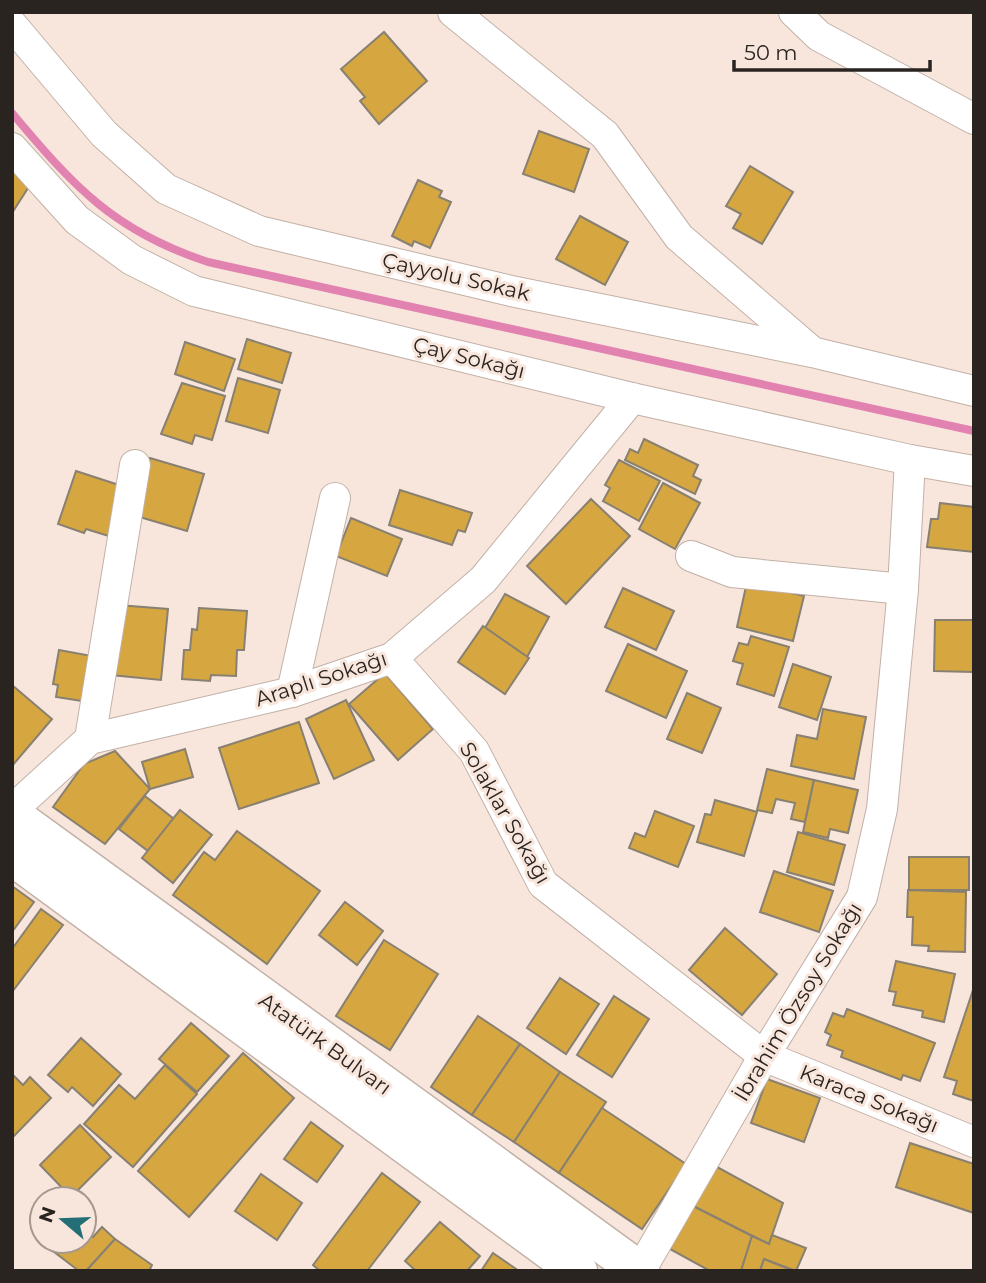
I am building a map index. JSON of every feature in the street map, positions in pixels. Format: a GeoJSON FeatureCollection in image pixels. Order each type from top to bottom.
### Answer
{"type":"FeatureCollection","features":[{"type":"Feature","properties":{"kind":"main road","name":"Atatürk Bulvarı"},"geometry":{"type":"LineString","coordinates":[[12,813],[640,1271]]}},
{"type":"Feature","properties":{"kind":"main road","name":"Atatürk Bulvarı"},"geometry":{"type":"LineString","coordinates":[[12,856],[578,1271]]}},
{"type":"Feature","properties":{"kind":"street"},"geometry":{"type":"LineString","coordinates":[[453,12],[605,135],[679,237],[812,352]]}},
{"type":"Feature","properties":{"kind":"street"},"geometry":{"type":"LineString","coordinates":[[794,12],[819,36],[974,119]]}},
{"type":"Feature","properties":{"kind":"street","name":"Çayyolu Sokak"},"geometry":{"type":"LineString","coordinates":[[12,25],[104,134],[166,189],[259,231],[512,291],[812,352],[974,391]]}},
{"type":"Feature","properties":{"kind":"street","name":"Çay Sokağı"},"geometry":{"type":"LineString","coordinates":[[12,148],[77,220],[132,260],[194,291],[632,398],[910,460],[974,471]]}},
{"type":"Feature","properties":{"kind":"street","name":"Araplı Sokağı"},"geometry":{"type":"LineString","coordinates":[[12,813],[90,739],[292,692],[391,658],[483,580],[632,398]]}},
{"type":"Feature","properties":{"kind":"street","name":"İbrahim Özsoy Sokağı"},"geometry":{"type":"LineString","coordinates":[[640,1271],[764,1056],[862,897],[882,809],[903,589],[910,460]]}},
{"type":"Feature","properties":{"kind":"street"},"geometry":{"type":"LineString","coordinates":[[90,739],[135,465]]}},
{"type":"Feature","properties":{"kind":"street"},"geometry":{"type":"LineString","coordinates":[[292,692],[335,498]]}},
{"type":"Feature","properties":{"kind":"street"},"geometry":{"type":"LineString","coordinates":[[691,556],[732,572],[903,589]]}},
{"type":"Feature","properties":{"kind":"street","name":"Solaklar Sokağı"},"geometry":{"type":"LineString","coordinates":[[391,658],[474,751],[543,884],[764,1056]]}},
{"type":"Feature","properties":{"kind":"street","name":"Karaca Sokağı"},"geometry":{"type":"LineString","coordinates":[[764,1056],[974,1142]]}},
{"type":"Feature","properties":{"kind":"building"},"geometry":{"type":"Polygon","coordinates":[[[384,32],[427,81],[379,124],[360,101],[365,97],[341,69],[384,32]]]}},
{"type":"Feature","properties":{"kind":"building"},"geometry":{"type":"Polygon","coordinates":[[[539,131],[589,149],[574,192],[523,174],[539,131]]]}},
{"type":"Feature","properties":{"kind":"building"},"geometry":{"type":"Polygon","coordinates":[[[750,166],[793,192],[762,244],[733,228],[741,214],[726,206],[750,166]]]}},
{"type":"Feature","properties":{"kind":"building"},"geometry":{"type":"Polygon","coordinates":[[[12,171],[30,185],[12,213],[12,171]]]}},
{"type":"Feature","properties":{"kind":"building"},"geometry":{"type":"Polygon","coordinates":[[[418,180],[442,191],[439,197],[451,202],[430,248],[414,241],[412,246],[392,236],[418,180]]]}},
{"type":"Feature","properties":{"kind":"building"},"geometry":{"type":"Polygon","coordinates":[[[580,216],[628,242],[605,285],[556,259],[580,216]]]}},
{"type":"Feature","properties":{"kind":"building"},"geometry":{"type":"Polygon","coordinates":[[[247,339],[291,353],[282,383],[238,369],[247,339]]]}},
{"type":"Feature","properties":{"kind":"building"},"geometry":{"type":"Polygon","coordinates":[[[185,342],[235,359],[224,391],[175,374],[185,342]]]}},
{"type":"Feature","properties":{"kind":"building"},"geometry":{"type":"Polygon","coordinates":[[[238,378],[280,390],[268,433],[226,421],[238,378]]]}},
{"type":"Feature","properties":{"kind":"building"},"geometry":{"type":"Polygon","coordinates":[[[182,383],[225,396],[212,440],[195,435],[192,444],[161,434],[182,383]]]}},
{"type":"Feature","properties":{"kind":"building"},"geometry":{"type":"Polygon","coordinates":[[[644,439],[698,465],[693,476],[701,480],[695,494],[625,460],[630,449],[638,453],[644,439]]]}},
{"type":"Feature","properties":{"kind":"building"},"geometry":{"type":"Polygon","coordinates":[[[150,458],[204,474],[187,531],[133,515],[150,458]]]}},
{"type":"Feature","properties":{"kind":"building"},"geometry":{"type":"Polygon","coordinates":[[[619,460],[660,481],[639,521],[603,501],[610,488],[605,485],[619,460]]]}},
{"type":"Feature","properties":{"kind":"building"},"geometry":{"type":"Polygon","coordinates":[[[76,471],[128,488],[112,537],[86,529],[84,533],[58,524],[76,471]]]}},
{"type":"Feature","properties":{"kind":"building"},"geometry":{"type":"Polygon","coordinates":[[[663,483],[700,503],[675,549],[639,529],[663,483]]]}},
{"type":"Feature","properties":{"kind":"building"},"geometry":{"type":"Polygon","coordinates":[[[400,490],[472,513],[465,532],[458,530],[452,545],[389,525],[400,490]]]}},
{"type":"Feature","properties":{"kind":"building"},"geometry":{"type":"Polygon","coordinates":[[[591,499],[630,536],[566,604],[527,566],[591,499]]]}},
{"type":"Feature","properties":{"kind":"building"},"geometry":{"type":"Polygon","coordinates":[[[940,503],[974,507],[974,552],[927,547],[931,519],[938,519],[940,503]]]}},
{"type":"Feature","properties":{"kind":"building"},"geometry":{"type":"Polygon","coordinates":[[[351,518],[402,539],[387,576],[336,556],[351,518]]]}},
{"type":"Feature","properties":{"kind":"building"},"geometry":{"type":"Polygon","coordinates":[[[747,582],[804,596],[793,641],[737,627],[747,582]]]}},
{"type":"Feature","properties":{"kind":"building"},"geometry":{"type":"Polygon","coordinates":[[[623,588],[674,611],[656,650],[605,627],[623,588]]]}},
{"type":"Feature","properties":{"kind":"building"},"geometry":{"type":"Polygon","coordinates":[[[505,594],[549,617],[527,657],[485,628],[505,594]]]}},
{"type":"Feature","properties":{"kind":"building"},"geometry":{"type":"Polygon","coordinates":[[[118,605],[168,609],[161,680],[111,675],[118,605]]]}},
{"type":"Feature","properties":{"kind":"building"},"geometry":{"type":"Polygon","coordinates":[[[199,608],[247,611],[244,650],[237,650],[236,676],[211,675],[210,681],[182,679],[184,650],[190,650],[192,629],[197,630],[199,608]]]}},
{"type":"Feature","properties":{"kind":"building"},"geometry":{"type":"Polygon","coordinates":[[[935,620],[974,620],[973,672],[934,671],[935,620]]]}},
{"type":"Feature","properties":{"kind":"building"},"geometry":{"type":"Polygon","coordinates":[[[483,626],[529,658],[505,694],[458,662],[483,626]]]}},
{"type":"Feature","properties":{"kind":"building"},"geometry":{"type":"Polygon","coordinates":[[[751,636],[789,647],[774,696],[737,684],[743,664],[733,661],[739,643],[748,645],[751,636]]]}},
{"type":"Feature","properties":{"kind":"building"},"geometry":{"type":"Polygon","coordinates":[[[628,644],[687,671],[666,718],[606,691],[628,644]]]}},
{"type":"Feature","properties":{"kind":"building"},"geometry":{"type":"Polygon","coordinates":[[[59,650],[97,657],[89,702],[56,697],[58,685],[53,684],[59,650]]]}},
{"type":"Feature","properties":{"kind":"building"},"geometry":{"type":"Polygon","coordinates":[[[793,664],[831,677],[817,720],[779,707],[793,664]]]}},
{"type":"Feature","properties":{"kind":"building"},"geometry":{"type":"Polygon","coordinates":[[[385,673],[433,729],[398,760],[349,704],[385,673]]]}},
{"type":"Feature","properties":{"kind":"building"},"geometry":{"type":"Polygon","coordinates":[[[12,685],[52,719],[12,766],[12,685]]]}},
{"type":"Feature","properties":{"kind":"building"},"geometry":{"type":"Polygon","coordinates":[[[687,693],[721,708],[702,753],[667,739],[687,693]]]}},
{"type":"Feature","properties":{"kind":"building"},"geometry":{"type":"Polygon","coordinates":[[[346,700],[374,760],[334,779],[306,719],[346,700]]]}},
{"type":"Feature","properties":{"kind":"building"},"geometry":{"type":"Polygon","coordinates":[[[823,709],[866,717],[854,779],[791,766],[797,735],[817,739],[823,709]]]}},
{"type":"Feature","properties":{"kind":"building"},"geometry":{"type":"Polygon","coordinates":[[[299,722],[319,783],[239,809],[219,748],[299,722]]]}},
{"type":"Feature","properties":{"kind":"building"},"geometry":{"type":"Polygon","coordinates":[[[185,749],[193,777],[150,789],[142,762],[185,749]]]}},
{"type":"Feature","properties":{"kind":"building"},"geometry":{"type":"Polygon","coordinates":[[[115,751],[150,789],[105,844],[53,807],[84,764],[115,751]]]}},
{"type":"Feature","properties":{"kind":"building"},"geometry":{"type":"Polygon","coordinates":[[[767,769],[814,780],[805,822],[791,819],[795,803],[776,799],[772,813],[757,810],[767,769]]]}},
{"type":"Feature","properties":{"kind":"building"},"geometry":{"type":"Polygon","coordinates":[[[814,780],[858,790],[848,833],[830,829],[828,838],[803,832],[814,780]]]}},
{"type":"Feature","properties":{"kind":"building"},"geometry":{"type":"Polygon","coordinates":[[[145,796],[174,819],[148,851],[119,829],[145,796]]]}},
{"type":"Feature","properties":{"kind":"building"},"geometry":{"type":"Polygon","coordinates":[[[715,800],[757,812],[744,856],[697,842],[705,814],[711,815],[715,800]]]}},
{"type":"Feature","properties":{"kind":"building"},"geometry":{"type":"Polygon","coordinates":[[[180,810],[212,835],[173,883],[142,858],[180,810]]]}},
{"type":"Feature","properties":{"kind":"building"},"geometry":{"type":"Polygon","coordinates":[[[655,811],[694,826],[678,867],[629,848],[635,833],[645,837],[655,811]]]}},
{"type":"Feature","properties":{"kind":"building"},"geometry":{"type":"Polygon","coordinates":[[[237,831],[320,891],[267,964],[173,895],[204,852],[215,860],[237,831]]]}},
{"type":"Feature","properties":{"kind":"building"},"geometry":{"type":"Polygon","coordinates":[[[798,832],[845,845],[834,885],[787,872],[798,832]]]}},
{"type":"Feature","properties":{"kind":"building"},"geometry":{"type":"Polygon","coordinates":[[[909,857],[969,857],[969,890],[909,890],[909,857]]]}},
{"type":"Feature","properties":{"kind":"building"},"geometry":{"type":"Polygon","coordinates":[[[774,871],[833,891],[819,932],[760,912],[774,871]]]}},
{"type":"Feature","properties":{"kind":"building"},"geometry":{"type":"Polygon","coordinates":[[[12,886],[34,902],[12,932],[12,886]]]}},
{"type":"Feature","properties":{"kind":"building"},"geometry":{"type":"Polygon","coordinates":[[[908,890],[966,892],[965,952],[928,951],[929,946],[912,945],[913,917],[907,917],[908,890]]]}},
{"type":"Feature","properties":{"kind":"building"},"geometry":{"type":"Polygon","coordinates":[[[345,902],[383,931],[357,965],[319,935],[345,902]]]}},
{"type":"Feature","properties":{"kind":"building"},"geometry":{"type":"Polygon","coordinates":[[[41,909],[63,925],[12,992],[12,949],[41,909]]]}},
{"type":"Feature","properties":{"kind":"building"},"geometry":{"type":"Polygon","coordinates":[[[725,928],[777,974],[742,1015],[689,970],[725,928]]]}},
{"type":"Feature","properties":{"kind":"building"},"geometry":{"type":"Polygon","coordinates":[[[384,940],[438,974],[390,1050],[336,1016],[384,940]]]}},
{"type":"Feature","properties":{"kind":"building"},"geometry":{"type":"Polygon","coordinates":[[[896,961],[955,974],[944,1022],[922,1017],[923,1011],[893,1005],[896,992],[889,991],[896,961]]]}},
{"type":"Feature","properties":{"kind":"building"},"geometry":{"type":"Polygon","coordinates":[[[560,978],[599,1004],[566,1054],[527,1028],[560,978]]]}},
{"type":"Feature","properties":{"kind":"building"},"geometry":{"type":"Polygon","coordinates":[[[974,987],[974,1101],[953,1094],[957,1081],[944,1077],[974,987]]]}},
{"type":"Feature","properties":{"kind":"building"},"geometry":{"type":"Polygon","coordinates":[[[614,996],[649,1019],[612,1077],[577,1055],[614,996]]]}},
{"type":"Feature","properties":{"kind":"building"},"geometry":{"type":"Polygon","coordinates":[[[847,1009],[935,1043],[920,1081],[903,1075],[901,1080],[841,1057],[843,1051],[827,1045],[831,1035],[825,1032],[833,1013],[844,1017],[847,1009]]]}},
{"type":"Feature","properties":{"kind":"building"},"geometry":{"type":"Polygon","coordinates":[[[478,1016],[520,1044],[472,1115],[431,1087],[478,1016]]]}},
{"type":"Feature","properties":{"kind":"building"},"geometry":{"type":"Polygon","coordinates":[[[191,1023],[229,1056],[197,1092],[159,1059],[191,1023]]]}},
{"type":"Feature","properties":{"kind":"building"},"geometry":{"type":"Polygon","coordinates":[[[81,1038],[121,1074],[93,1106],[72,1087],[68,1092],[48,1075],[81,1038]]]}},
{"type":"Feature","properties":{"kind":"building"},"geometry":{"type":"Polygon","coordinates":[[[520,1044],[560,1072],[514,1142],[472,1115],[520,1044]]]}},
{"type":"Feature","properties":{"kind":"building"},"geometry":{"type":"Polygon","coordinates":[[[243,1053],[294,1098],[189,1217],[138,1171],[243,1053]]]}},
{"type":"Feature","properties":{"kind":"building"},"geometry":{"type":"Polygon","coordinates":[[[165,1065],[197,1094],[133,1167],[84,1124],[119,1085],[135,1099],[165,1065]]]}},
{"type":"Feature","properties":{"kind":"building"},"geometry":{"type":"Polygon","coordinates":[[[560,1072],[606,1102],[559,1173],[514,1142],[560,1072]]]}},
{"type":"Feature","properties":{"kind":"building"},"geometry":{"type":"Polygon","coordinates":[[[12,1074],[23,1085],[30,1077],[51,1098],[12,1138],[12,1074]]]}},
{"type":"Feature","properties":{"kind":"building"},"geometry":{"type":"Polygon","coordinates":[[[767,1079],[820,1098],[804,1142],[751,1123],[767,1079]]]}},
{"type":"Feature","properties":{"kind":"building"},"geometry":{"type":"Polygon","coordinates":[[[602,1108],[686,1164],[642,1229],[559,1173],[602,1108]]]}},
{"type":"Feature","properties":{"kind":"building"},"geometry":{"type":"Polygon","coordinates":[[[311,1122],[343,1146],[317,1182],[284,1159],[311,1122]]]}},
{"type":"Feature","properties":{"kind":"building"},"geometry":{"type":"Polygon","coordinates":[[[80,1125],[111,1157],[83,1185],[59,1185],[40,1165],[80,1125]]]}},
{"type":"Feature","properties":{"kind":"building"},"geometry":{"type":"Polygon","coordinates":[[[910,1143],[974,1164],[974,1213],[896,1187],[910,1143]]]}},
{"type":"Feature","properties":{"kind":"building"},"geometry":{"type":"Polygon","coordinates":[[[717,1167],[783,1203],[769,1244],[693,1206],[717,1167]]]}},
{"type":"Feature","properties":{"kind":"building"},"geometry":{"type":"Polygon","coordinates":[[[382,1173],[420,1202],[367,1271],[320,1271],[313,1265],[382,1173]]]}},
{"type":"Feature","properties":{"kind":"building"},"geometry":{"type":"Polygon","coordinates":[[[261,1174],[302,1203],[277,1240],[235,1211],[261,1174]]]}},
{"type":"Feature","properties":{"kind":"building"},"geometry":{"type":"Polygon","coordinates":[[[693,1206],[752,1236],[741,1271],[710,1271],[670,1249],[693,1206]]]}},
{"type":"Feature","properties":{"kind":"building"},"geometry":{"type":"Polygon","coordinates":[[[440,1222],[480,1256],[467,1271],[416,1271],[405,1261],[440,1222]]]}},
{"type":"Feature","properties":{"kind":"building"},"geometry":{"type":"Polygon","coordinates":[[[102,1227],[115,1239],[86,1271],[79,1271],[58,1255],[98,1255],[98,1231],[102,1227]]]}},
{"type":"Feature","properties":{"kind":"building"},"geometry":{"type":"Polygon","coordinates":[[[772,1235],[806,1248],[796,1271],[764,1259],[760,1271],[741,1271],[752,1236],[769,1244],[772,1235]]]}},
{"type":"Feature","properties":{"kind":"building"},"geometry":{"type":"Polygon","coordinates":[[[115,1239],[152,1265],[149,1271],[86,1271],[115,1239]]]}},
{"type":"Feature","properties":{"kind":"building"},"geometry":{"type":"Polygon","coordinates":[[[493,1253],[519,1271],[481,1271],[493,1253]]]}},
{"type":"Feature","properties":{"kind":"building"},"geometry":{"type":"Polygon","coordinates":[[[764,1259],[794,1271],[760,1271],[764,1259]]]}},
{"type":"Feature","properties":{"kind":"waterway"},"geometry":{"type":"LineString","coordinates":[[12,113],[56,163],[98,204],[146,236],[208,262],[974,431]]}}]}
